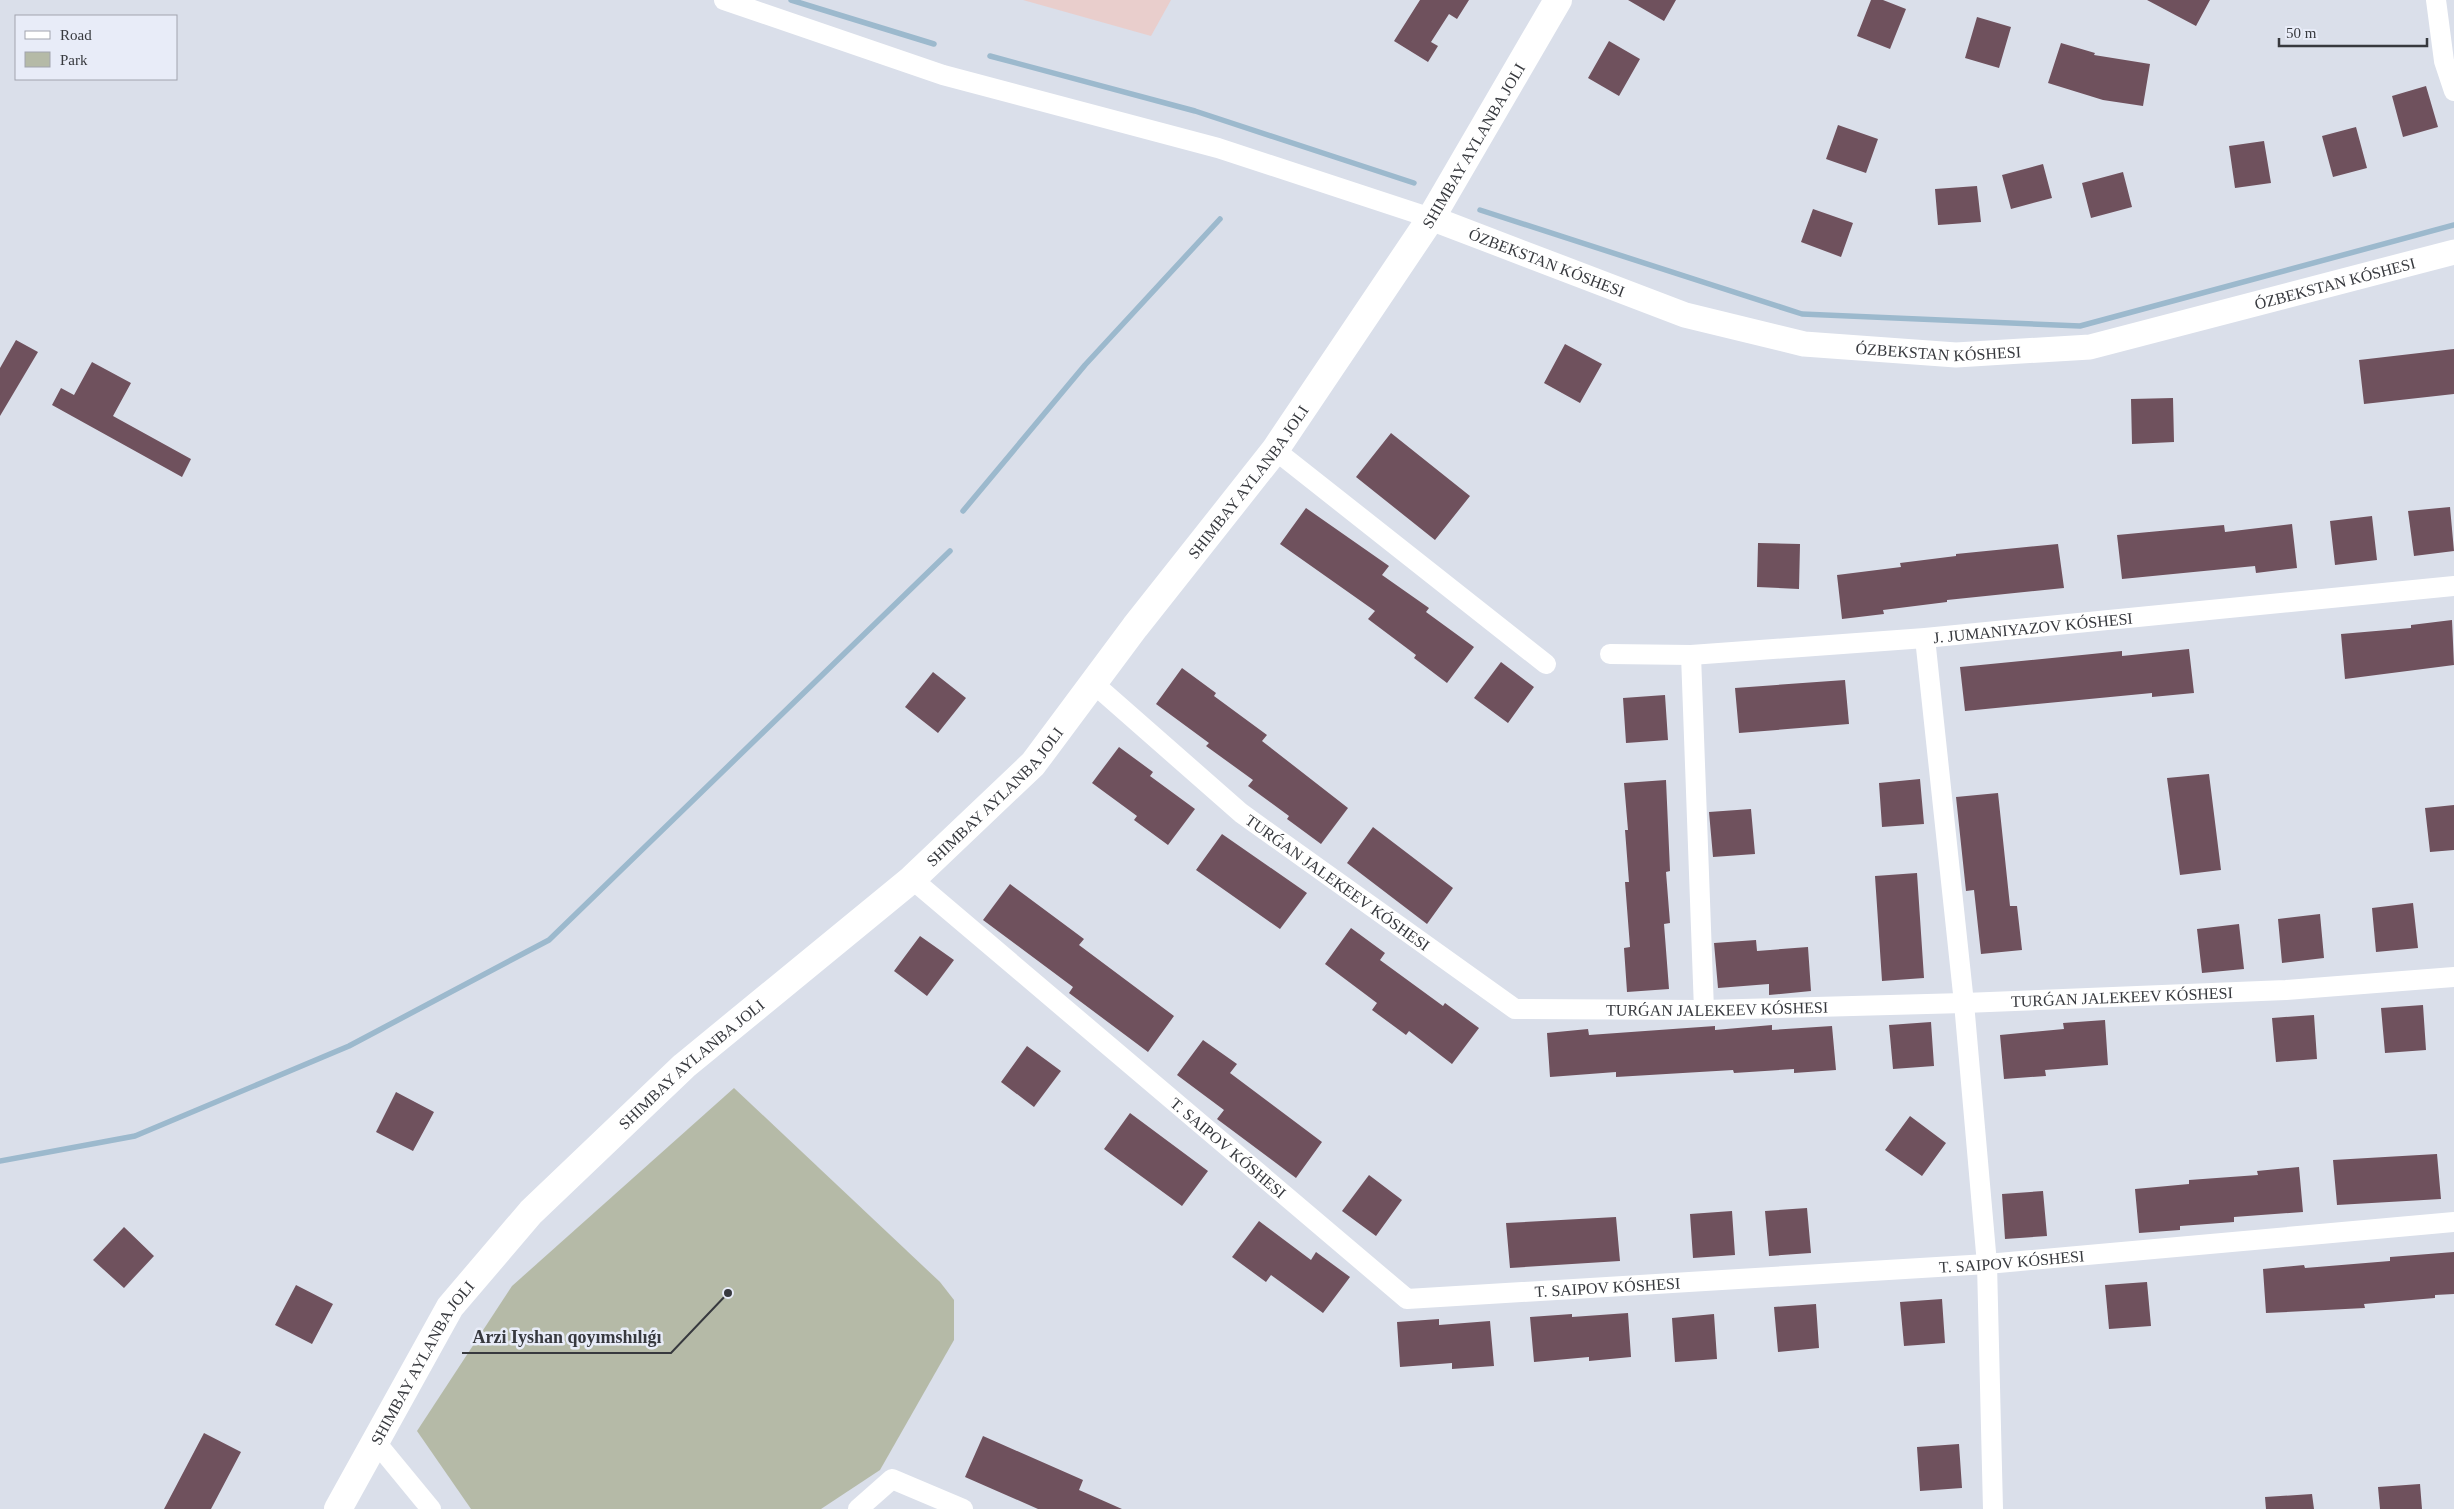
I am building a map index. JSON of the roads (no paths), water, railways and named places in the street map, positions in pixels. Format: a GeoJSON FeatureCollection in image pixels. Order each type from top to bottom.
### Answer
{"type":"FeatureCollection","features":[{"type":"Feature","properties":{"kind":"main road"},"geometry":{"type":"LineString","coordinates":[[338,1509],[450,1307],[531,1212],[684,1066],[912,879],[1033,764],[1135,627],[1275,450],[1431,218],[1558,0]]}},
{"type":"Feature","properties":{"kind":"street"},"geometry":{"type":"LineString","coordinates":[[724,0],[943,75],[1218,148],[1431,218]]}},
{"type":"Feature","properties":{"kind":"street"},"geometry":{"type":"LineString","coordinates":[[2436,0],[2444,61],[2454,91]]}},
{"type":"Feature","properties":{"kind":"street","name":"ÓZBEKSTAN KÓSHESI"},"geometry":{"type":"LineString","coordinates":[[1431,218],[1685,314],[1804,344],[1956,355],[2090,347],[2454,252]]}},
{"type":"Feature","properties":{"kind":"street"},"geometry":{"type":"LineString","coordinates":[[1275,450],[1546,664]]}},
{"type":"Feature","properties":{"kind":"street","name":"J. JUMANIYAZOV KÓSHESI"},"geometry":{"type":"LineString","coordinates":[[1610,654],[1691,655],[1925,638],[2454,586]]}},
{"type":"Feature","properties":{"kind":"street"},"geometry":{"type":"LineString","coordinates":[[1925,638],[1964,1003],[1987,1264],[1993,1509]]}},
{"type":"Feature","properties":{"kind":"street"},"geometry":{"type":"LineString","coordinates":[[1691,655],[1704,1010]]}},
{"type":"Feature","properties":{"kind":"street","name":"TURǴAN JALEKEEV KÓSHESI"},"geometry":{"type":"LineString","coordinates":[[1093,683],[1241,813],[1515,1009],[1704,1010],[1964,1003],[2286,990],[2454,977]]}},
{"type":"Feature","properties":{"kind":"street","name":"T. SAIPOV KÓSHESI"},"geometry":{"type":"LineString","coordinates":[[912,879],[1407,1298],[1987,1264],[2454,1222]]}},
{"type":"Feature","properties":{"kind":"street"},"geometry":{"type":"LineString","coordinates":[[375,1441],[431,1509]]}},
{"type":"Feature","properties":{"kind":"street"},"geometry":{"type":"LineString","coordinates":[[858,1509],[892,1479],[963,1509]]}},
{"type":"Feature","properties":{"kind":"waterway"},"geometry":{"type":"LineString","coordinates":[[791,0],[934,44]]}},
{"type":"Feature","properties":{"kind":"waterway"},"geometry":{"type":"LineString","coordinates":[[990,56],[1195,111],[1414,183]]}},
{"type":"Feature","properties":{"kind":"waterway"},"geometry":{"type":"LineString","coordinates":[[1480,210],[1802,314],[2080,326],[2454,225]]}},
{"type":"Feature","properties":{"kind":"waterway"},"geometry":{"type":"LineString","coordinates":[[963,511],[1085,365],[1220,219]]}},
{"type":"Feature","properties":{"kind":"waterway"},"geometry":{"type":"LineString","coordinates":[[0,1161],[135,1136],[349,1046],[549,940],[950,551]]}},
{"type":"Feature","properties":{"kind":"place","name":"Arzi Iyshan qoyımshılıǵı"},"geometry":{"type":"Point","coordinates":[728,1293]}}]}
